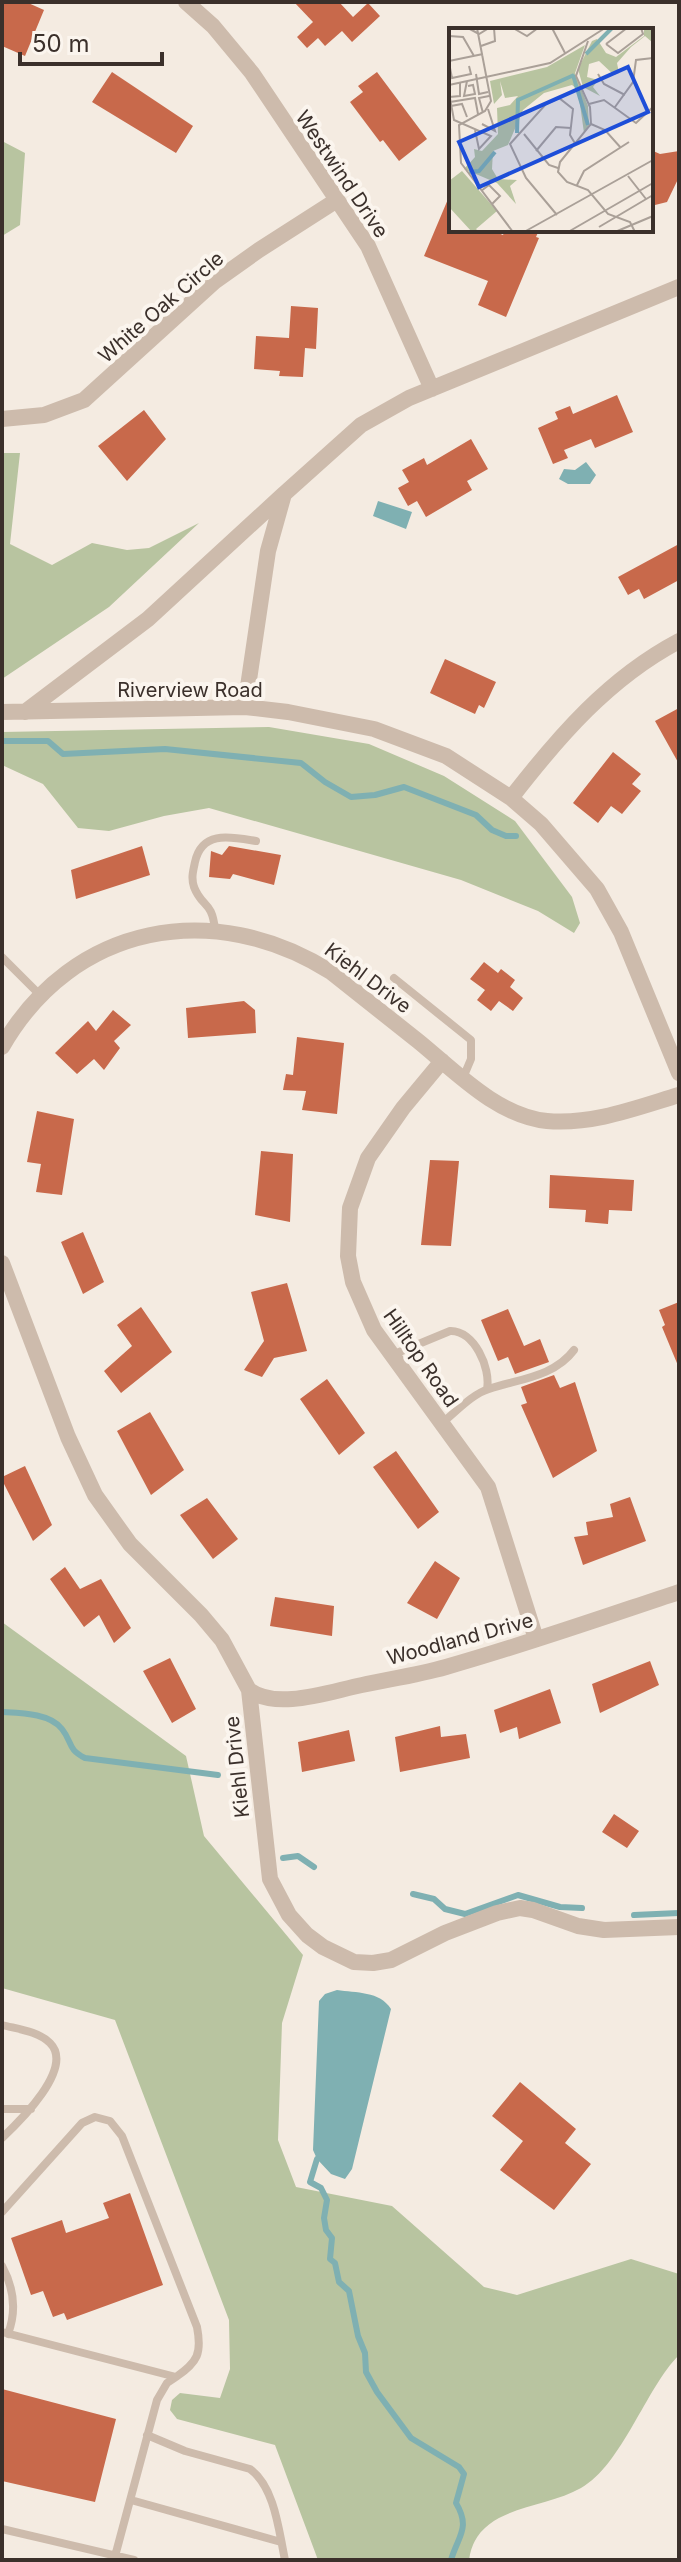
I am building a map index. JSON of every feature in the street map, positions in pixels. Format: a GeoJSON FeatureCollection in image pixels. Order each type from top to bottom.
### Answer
{"type":"FeatureCollection","features":[{"type":"Feature","properties":{"kind":"street","name":"Westwind Drive"},"geometry":{"type":"LineString","coordinates":[[186,2],[239,55],[368,246],[432,389]]}},
{"type":"Feature","properties":{"kind":"street","name":"White Oak Circle"},"geometry":{"type":"LineString","coordinates":[[2,419],[44,415],[84,400],[214,282],[337,200]]}},
{"type":"Feature","properties":{"kind":"street"},"geometry":{"type":"LineString","coordinates":[[25,712],[148,619],[361,425],[389,408],[432,389],[679,287]]}},
{"type":"Feature","properties":{"kind":"street"},"geometry":{"type":"LineString","coordinates":[[245,707],[268,551],[284,494]]}},
{"type":"Feature","properties":{"kind":"street"},"geometry":{"type":"LineString","coordinates":[[511,798],[549,749],[582,714],[634,668],[679,641]]}},
{"type":"Feature","properties":{"kind":"street","name":"Riverview Road"},"geometry":{"type":"LineString","coordinates":[[2,712],[245,707],[341,721],[409,741],[446,756],[511,798],[541,824],[597,889],[621,932],[679,1073]]}},
{"type":"Feature","properties":{"kind":"street","name":"Kiehl Drive"},"geometry":{"type":"LineString","coordinates":[[2,1047],[40,995],[90,959],[125,942],[180,930],[215,930],[269,941],[312,960],[463,1078],[502,1106],[527,1117],[546,1121],[601,1118],[679,1095]]}},
{"type":"Feature","properties":{"kind":"street","name":"Hilltop Road"},"geometry":{"type":"LineString","coordinates":[[442,1061],[403,1108],[368,1158],[350,1208],[348,1256],[353,1282],[374,1330],[464,1450],[494,1500],[536,1639]]}},
{"type":"Feature","properties":{"kind":"street","name":"Kiehl Drive"},"geometry":{"type":"LineString","coordinates":[[2,1263],[68,1437],[95,1495],[130,1544],[222,1640],[249,1690],[270,1879],[289,1915],[307,1935],[323,1947],[354,1962],[373,1963],[391,1960],[445,1933],[497,1913],[520,1908],[578,1926],[604,1930],[679,1927]]}},
{"type":"Feature","properties":{"kind":"street","name":"Woodland Drive"},"geometry":{"type":"LineString","coordinates":[[249,1690],[269,1698],[321,1695],[444,1667],[679,1592]]}},
{"type":"Feature","properties":{"kind":"lane"},"geometry":{"type":"LineString","coordinates":[[215,930],[213,913],[193,885],[197,856],[204,844],[212,839],[228,836],[256,841]]}},
{"type":"Feature","properties":{"kind":"lane"},"geometry":{"type":"LineString","coordinates":[[2,957],[40,995]]}},
{"type":"Feature","properties":{"kind":"lane"},"geometry":{"type":"LineString","coordinates":[[394,978],[471,1040],[471,1059],[463,1078]]}},
{"type":"Feature","properties":{"kind":"lane"},"geometry":{"type":"LineString","coordinates":[[392,1355],[450,1331],[460,1330],[467,1334],[487,1368],[487,1389]]}},
{"type":"Feature","properties":{"kind":"lane"},"geometry":{"type":"LineString","coordinates":[[442,1423],[487,1389],[532,1377],[564,1363],[574,1350]]}},
{"type":"Feature","properties":{"kind":"lane"},"geometry":{"type":"LineString","coordinates":[[2,2025],[31,2032],[51,2044],[56,2057],[52,2078],[31,2109],[2,2138]]}},
{"type":"Feature","properties":{"kind":"lane"},"geometry":{"type":"LineString","coordinates":[[2,2109],[31,2109]]}},
{"type":"Feature","properties":{"kind":"lane"},"geometry":{"type":"LineString","coordinates":[[2,2212],[82,2123],[95,2117],[110,2121],[122,2136],[197,2327],[199,2351],[191,2366],[167,2383],[157,2400],[115,2558]]}},
{"type":"Feature","properties":{"kind":"lane"},"geometry":{"type":"LineString","coordinates":[[2,2266],[12,2288],[13,2301],[13,2315],[5,2333],[176,2377]]}},
{"type":"Feature","properties":{"kind":"lane"},"geometry":{"type":"LineString","coordinates":[[147,2435],[185,2451],[250,2469],[259,2475],[265,2486],[285,2560]]}},
{"type":"Feature","properties":{"kind":"lane"},"geometry":{"type":"LineString","coordinates":[[131,2500],[281,2542]]}},
{"type":"Feature","properties":{"kind":"lane"},"geometry":{"type":"LineString","coordinates":[[2,2529],[134,2560]]}},
{"type":"Feature","properties":{"kind":"green space"},"geometry":{"type":"Polygon","coordinates":[[[2,141],[25,153],[20,225],[2,236],[2,141]]]}},
{"type":"Feature","properties":{"kind":"green space"},"geometry":{"type":"Polygon","coordinates":[[[2,453],[20,453],[10,544],[52,565],[92,543],[127,550],[149,548],[199,523],[109,607],[2,679],[2,453]]]}},
{"type":"Feature","properties":{"kind":"green space"},"geometry":{"type":"Polygon","coordinates":[[[269,727],[369,744],[444,776],[515,821],[572,897],[580,923],[574,933],[538,911],[461,880],[209,808],[109,831],[78,828],[43,784],[2,765],[2,732],[269,727]]]}},
{"type":"Feature","properties":{"kind":"green space"},"geometry":{"type":"Polygon","coordinates":[[[2,1622],[186,1756],[204,1836],[303,1955],[282,2023],[278,2140],[296,2187],[392,2206],[484,2287],[517,2295],[631,2259],[679,2274],[679,2355],[609,2462],[581,2488],[497,2519],[474,2542],[469,2560],[318,2560],[275,2445],[177,2419],[170,2410],[172,2400],[180,2393],[220,2398],[230,2369],[229,2320],[115,2020],[2,1988],[2,1622]]]}},
{"type":"Feature","properties":{"kind":"water"},"geometry":{"type":"Polygon","coordinates":[[[586,462],[596,475],[590,484],[568,484],[559,479],[564,469],[575,470],[586,462]]]}},
{"type":"Feature","properties":{"kind":"water"},"geometry":{"type":"Polygon","coordinates":[[[378,501],[412,512],[406,529],[373,516],[378,501]]]}},
{"type":"Feature","properties":{"kind":"water"},"geometry":{"type":"Polygon","coordinates":[[[337,1990],[374,1996],[391,2009],[352,2169],[345,2179],[331,2174],[313,2150],[319,2001],[325,1994],[337,1990]]]}},
{"type":"Feature","properties":{"kind":"building"},"geometry":{"type":"Polygon","coordinates":[[[2,2],[26,2],[44,10],[25,56],[2,46],[2,2]]]}},
{"type":"Feature","properties":{"kind":"building"},"geometry":{"type":"Polygon","coordinates":[[[294,2],[339,2],[353,17],[368,3],[380,16],[352,42],[342,31],[325,46],[318,38],[307,48],[297,37],[313,22],[294,2]]]}},
{"type":"Feature","properties":{"kind":"building"},"geometry":{"type":"Polygon","coordinates":[[[112,72],[193,126],[176,153],[92,102],[112,72]]]}},
{"type":"Feature","properties":{"kind":"building"},"geometry":{"type":"Polygon","coordinates":[[[377,72],[427,139],[399,161],[383,140],[380,142],[350,102],[363,92],[358,86],[377,72]]]}},
{"type":"Feature","properties":{"kind":"building"},"geometry":{"type":"Polygon","coordinates":[[[653,151],[660,154],[679,151],[679,177],[667,202],[653,206],[653,151]]]}},
{"type":"Feature","properties":{"kind":"building"},"geometry":{"type":"Polygon","coordinates":[[[449,197],[449,232],[496,232],[503,235],[504,232],[538,232],[536,237],[539,238],[506,317],[478,305],[488,281],[424,256],[449,197]]]}},
{"type":"Feature","properties":{"kind":"building"},"geometry":{"type":"Polygon","coordinates":[[[291,306],[318,308],[316,349],[305,348],[303,377],[279,376],[280,371],[254,369],[256,336],[289,338],[291,306]]]}},
{"type":"Feature","properties":{"kind":"building"},"geometry":{"type":"Polygon","coordinates":[[[617,395],[633,432],[595,448],[591,439],[564,450],[568,458],[553,464],[538,428],[558,419],[555,412],[570,406],[573,414],[617,395]]]}},
{"type":"Feature","properties":{"kind":"building"},"geometry":{"type":"Polygon","coordinates":[[[144,410],[166,439],[127,481],[98,446],[144,410]]]}},
{"type":"Feature","properties":{"kind":"building"},"geometry":{"type":"Polygon","coordinates":[[[471,439],[488,469],[467,481],[472,490],[426,517],[417,501],[408,506],[398,488],[409,482],[402,470],[424,458],[427,465],[471,439]]]}},
{"type":"Feature","properties":{"kind":"building"},"geometry":{"type":"Polygon","coordinates":[[[679,544],[679,580],[644,599],[639,589],[628,595],[618,577],[679,544]]]}},
{"type":"Feature","properties":{"kind":"building"},"geometry":{"type":"Polygon","coordinates":[[[445,659],[496,682],[484,708],[479,705],[475,714],[430,693],[445,659]]]}},
{"type":"Feature","properties":{"kind":"building"},"geometry":{"type":"Polygon","coordinates":[[[679,708],[679,764],[655,721],[679,708]]]}},
{"type":"Feature","properties":{"kind":"building"},"geometry":{"type":"Polygon","coordinates":[[[613,752],[641,774],[632,784],[641,791],[622,814],[611,806],[598,823],[573,803],[613,752]]]}},
{"type":"Feature","properties":{"kind":"building"},"geometry":{"type":"Polygon","coordinates":[[[142,846],[150,875],[76,899],[71,870],[142,846]]]}},
{"type":"Feature","properties":{"kind":"building"},"geometry":{"type":"Polygon","coordinates":[[[229,846],[281,855],[274,885],[233,874],[230,879],[209,877],[211,851],[222,855],[229,846]]]}},
{"type":"Feature","properties":{"kind":"building"},"geometry":{"type":"Polygon","coordinates":[[[484,962],[498,973],[501,969],[515,980],[510,987],[523,998],[513,1011],[499,1001],[491,1011],[477,1000],[485,990],[470,979],[484,962]]]}},
{"type":"Feature","properties":{"kind":"building"},"geometry":{"type":"Polygon","coordinates":[[[244,1001],[255,1010],[256,1033],[188,1038],[186,1008],[244,1001]]]}},
{"type":"Feature","properties":{"kind":"building"},"geometry":{"type":"Polygon","coordinates":[[[113,1010],[131,1025],[114,1041],[120,1048],[104,1070],[94,1059],[77,1074],[55,1053],[88,1021],[96,1031],[113,1010]]]}},
{"type":"Feature","properties":{"kind":"building"},"geometry":{"type":"Polygon","coordinates":[[[297,1037],[344,1043],[337,1114],[302,1110],[306,1091],[283,1090],[286,1074],[293,1075],[297,1037]]]}},
{"type":"Feature","properties":{"kind":"building"},"geometry":{"type":"Polygon","coordinates":[[[37,1111],[74,1119],[62,1195],[36,1192],[41,1164],[27,1162],[37,1111]]]}},
{"type":"Feature","properties":{"kind":"building"},"geometry":{"type":"Polygon","coordinates":[[[261,1151],[293,1154],[290,1222],[255,1215],[261,1151]]]}},
{"type":"Feature","properties":{"kind":"building"},"geometry":{"type":"Polygon","coordinates":[[[430,1160],[459,1161],[451,1246],[421,1245],[430,1160]]]}},
{"type":"Feature","properties":{"kind":"building"},"geometry":{"type":"Polygon","coordinates":[[[550,1175],[634,1180],[632,1211],[609,1210],[608,1224],[585,1222],[586,1210],[549,1208],[550,1175]]]}},
{"type":"Feature","properties":{"kind":"building"},"geometry":{"type":"Polygon","coordinates":[[[83,1232],[104,1282],[83,1294],[61,1242],[83,1232]]]}},
{"type":"Feature","properties":{"kind":"building"},"geometry":{"type":"Polygon","coordinates":[[[287,1283],[307,1351],[274,1358],[262,1377],[244,1370],[264,1341],[251,1292],[287,1283]]]}},
{"type":"Feature","properties":{"kind":"building"},"geometry":{"type":"Polygon","coordinates":[[[679,1302],[679,1368],[662,1327],[665,1325],[659,1310],[679,1302]]]}},
{"type":"Feature","properties":{"kind":"building"},"geometry":{"type":"Polygon","coordinates":[[[141,1307],[172,1352],[121,1393],[104,1371],[132,1346],[117,1325],[141,1307]]]}},
{"type":"Feature","properties":{"kind":"building"},"geometry":{"type":"Polygon","coordinates":[[[508,1309],[524,1346],[540,1339],[549,1362],[515,1374],[508,1357],[498,1361],[481,1320],[508,1309]]]}},
{"type":"Feature","properties":{"kind":"building"},"geometry":{"type":"Polygon","coordinates":[[[554,1375],[560,1388],[575,1382],[597,1451],[553,1478],[521,1405],[527,1403],[521,1387],[554,1375]]]}},
{"type":"Feature","properties":{"kind":"building"},"geometry":{"type":"Polygon","coordinates":[[[327,1379],[365,1433],[339,1455],[300,1399],[327,1379]]]}},
{"type":"Feature","properties":{"kind":"building"},"geometry":{"type":"Polygon","coordinates":[[[150,1412],[184,1470],[151,1495],[117,1431],[150,1412]]]}},
{"type":"Feature","properties":{"kind":"building"},"geometry":{"type":"Polygon","coordinates":[[[396,1451],[439,1512],[418,1529],[373,1467],[396,1451]]]}},
{"type":"Feature","properties":{"kind":"building"},"geometry":{"type":"Polygon","coordinates":[[[25,1466],[52,1525],[33,1541],[2,1480],[2,1477],[25,1466]]]}},
{"type":"Feature","properties":{"kind":"building"},"geometry":{"type":"Polygon","coordinates":[[[630,1497],[646,1541],[583,1565],[574,1537],[588,1535],[586,1522],[613,1517],[610,1504],[630,1497]]]}},
{"type":"Feature","properties":{"kind":"building"},"geometry":{"type":"Polygon","coordinates":[[[207,1498],[238,1539],[213,1559],[180,1515],[207,1498]]]}},
{"type":"Feature","properties":{"kind":"building"},"geometry":{"type":"Polygon","coordinates":[[[435,1561],[460,1578],[437,1619],[407,1603],[435,1561]]]}},
{"type":"Feature","properties":{"kind":"building"},"geometry":{"type":"Polygon","coordinates":[[[65,1567],[80,1589],[101,1579],[131,1628],[114,1643],[99,1615],[84,1627],[50,1579],[65,1567]]]}},
{"type":"Feature","properties":{"kind":"building"},"geometry":{"type":"Polygon","coordinates":[[[275,1597],[334,1606],[332,1636],[270,1626],[275,1597]]]}},
{"type":"Feature","properties":{"kind":"building"},"geometry":{"type":"Polygon","coordinates":[[[170,1658],[196,1709],[172,1723],[143,1671],[170,1658]]]}},
{"type":"Feature","properties":{"kind":"building"},"geometry":{"type":"Polygon","coordinates":[[[650,1661],[659,1685],[600,1713],[592,1684],[650,1661]]]}},
{"type":"Feature","properties":{"kind":"building"},"geometry":{"type":"Polygon","coordinates":[[[550,1689],[561,1723],[519,1739],[517,1727],[500,1733],[494,1710],[550,1689]]]}},
{"type":"Feature","properties":{"kind":"building"},"geometry":{"type":"Polygon","coordinates":[[[440,1726],[441,1737],[466,1734],[470,1758],[400,1772],[395,1737],[440,1726]]]}},
{"type":"Feature","properties":{"kind":"building"},"geometry":{"type":"Polygon","coordinates":[[[349,1730],[355,1761],[302,1772],[298,1742],[349,1730]]]}},
{"type":"Feature","properties":{"kind":"building"},"geometry":{"type":"Polygon","coordinates":[[[614,1814],[639,1831],[627,1848],[602,1832],[614,1814]]]}},
{"type":"Feature","properties":{"kind":"building"},"geometry":{"type":"Polygon","coordinates":[[[520,2082],[576,2129],[565,2143],[591,2164],[554,2210],[500,2170],[523,2141],[492,2116],[520,2082]]]}},
{"type":"Feature","properties":{"kind":"building"},"geometry":{"type":"Polygon","coordinates":[[[130,2193],[163,2285],[67,2320],[64,2313],[53,2317],[43,2291],[31,2295],[11,2238],[62,2220],[66,2233],[109,2218],[103,2203],[130,2193]]]}},
{"type":"Feature","properties":{"kind":"building"},"geometry":{"type":"Polygon","coordinates":[[[2,2389],[116,2419],[95,2502],[2,2481],[2,2389]]]}},
{"type":"Feature","properties":{"kind":"waterway"},"geometry":{"type":"LineString","coordinates":[[2,741],[48,741],[63,754],[165,749],[301,763],[351,797],[375,795],[404,787],[476,815],[492,830],[506,836],[516,836]]}},
{"type":"Feature","properties":{"kind":"waterway"},"geometry":{"type":"LineString","coordinates":[[2,1712],[50,1720],[62,1729],[75,1752],[85,1758],[218,1775]]}},
{"type":"Feature","properties":{"kind":"waterway"},"geometry":{"type":"LineString","coordinates":[[283,1858],[298,1856],[314,1867]]}},
{"type":"Feature","properties":{"kind":"waterway"},"geometry":{"type":"LineString","coordinates":[[413,1894],[434,1899],[445,1909],[465,1914],[518,1895],[560,1907],[582,1908]]}},
{"type":"Feature","properties":{"kind":"waterway"},"geometry":{"type":"LineString","coordinates":[[634,1915],[679,1913]]}},
{"type":"Feature","properties":{"kind":"waterway"},"geometry":{"type":"LineString","coordinates":[[317,2159],[310,2182],[321,2188],[327,2200],[324,2218],[326,2230],[332,2238],[330,2259],[335,2263],[339,2282],[349,2291],[358,2336],[365,2353],[366,2372],[411,2438],[459,2467],[464,2474],[456,2503],[463,2526],[451,2560]]}}]}
